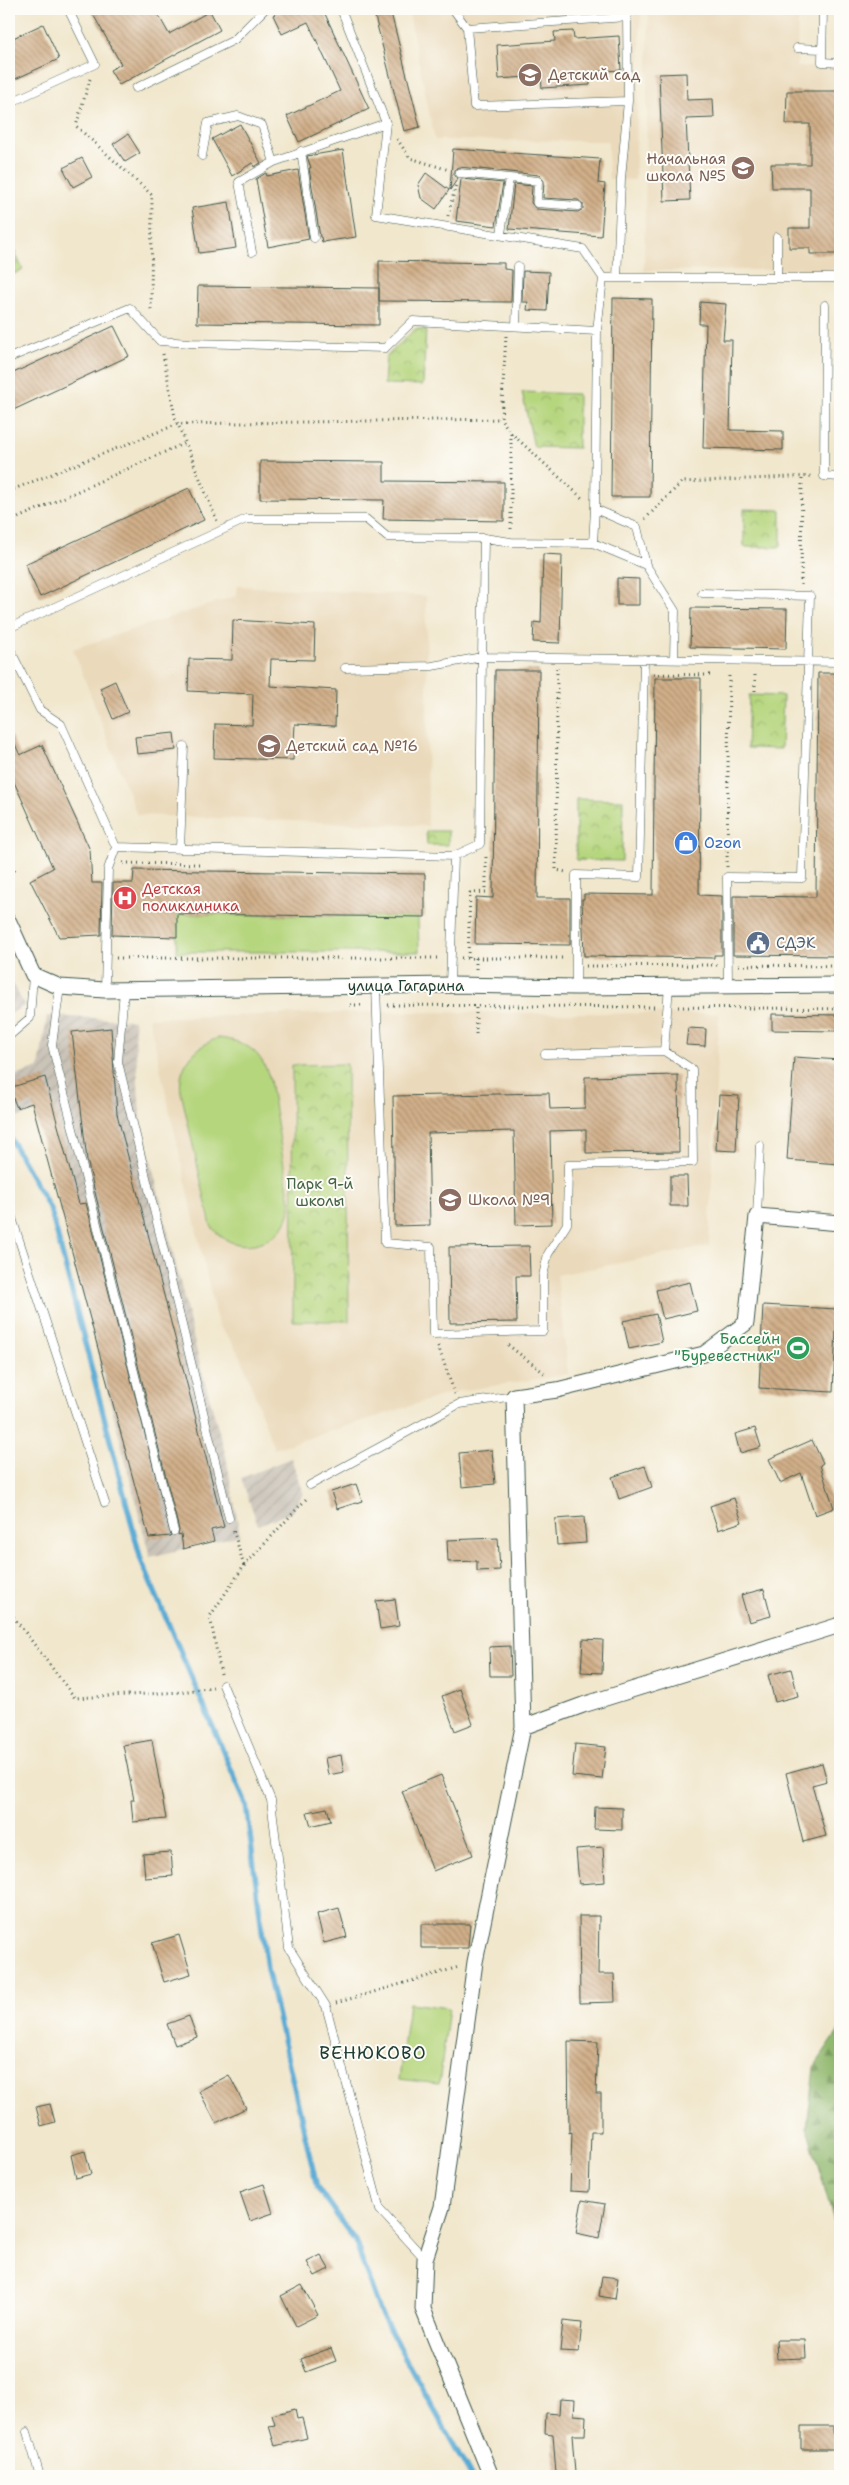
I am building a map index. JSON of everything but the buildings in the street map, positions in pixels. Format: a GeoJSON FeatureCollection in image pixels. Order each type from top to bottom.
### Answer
{"type":"FeatureCollection","features":[{"type":"Feature","properties":{"kind":"street"},"geometry":{"type":"LineString","coordinates":[[9,922],[33,975]]}},
{"type":"Feature","properties":{"kind":"street","name":"улица Гагарина"},"geometry":{"type":"LineString","coordinates":[[33,975],[60,987],[105,990],[450,985],[576,987],[840,985]]}},
{"type":"Feature","properties":{"kind":"street"},"geometry":{"type":"LineString","coordinates":[[491,2476],[423,2309],[425,2259],[442,2207],[475,1962],[523,1727],[514,1396],[557,1390],[704,1354],[746,1323],[757,1216],[840,1223]]}},
{"type":"Feature","properties":{"kind":"street"},"geometry":{"type":"LineString","coordinates":[[523,1727],[583,1705],[840,1625]]}},
{"type":"Feature","properties":{"kind":"lane"},"geometry":{"type":"LineString","coordinates":[[9,103],[95,64],[68,9]]}},
{"type":"Feature","properties":{"kind":"lane"},"geometry":{"type":"LineString","coordinates":[[136,88],[234,40],[265,9]]}},
{"type":"Feature","properties":{"kind":"lane"},"geometry":{"type":"LineString","coordinates":[[341,9],[386,123],[376,215],[501,234],[583,249],[603,278],[598,331],[593,543]]}},
{"type":"Feature","properties":{"kind":"lane"},"geometry":{"type":"LineString","coordinates":[[453,9],[467,28],[474,106],[628,101]]}},
{"type":"Feature","properties":{"kind":"lane"},"geometry":{"type":"LineString","coordinates":[[823,9],[822,62],[840,63]]}},
{"type":"Feature","properties":{"kind":"lane"},"geometry":{"type":"LineString","coordinates":[[467,28],[626,17],[628,101],[617,278]]}},
{"type":"Feature","properties":{"kind":"lane"},"geometry":{"type":"LineString","coordinates":[[797,48],[822,49]]}},
{"type":"Feature","properties":{"kind":"lane"},"geometry":{"type":"LineString","coordinates":[[202,156],[208,123],[238,116],[262,125],[274,162]]}},
{"type":"Feature","properties":{"kind":"lane"},"geometry":{"type":"LineString","coordinates":[[252,252],[239,182],[274,162],[386,123]]}},
{"type":"Feature","properties":{"kind":"lane"},"geometry":{"type":"LineString","coordinates":[[301,152],[314,238]]}},
{"type":"Feature","properties":{"kind":"lane"},"geometry":{"type":"LineString","coordinates":[[459,173],[538,181],[537,203],[578,206]]}},
{"type":"Feature","properties":{"kind":"lane"},"geometry":{"type":"LineString","coordinates":[[501,234],[508,178]]}},
{"type":"Feature","properties":{"kind":"lane"},"geometry":{"type":"LineString","coordinates":[[777,237],[777,277]]}},
{"type":"Feature","properties":{"kind":"lane"},"geometry":{"type":"LineString","coordinates":[[516,326],[518,266]]}},
{"type":"Feature","properties":{"kind":"lane"},"geometry":{"type":"LineString","coordinates":[[603,278],[840,278]]}},
{"type":"Feature","properties":{"kind":"lane"},"geometry":{"type":"LineString","coordinates":[[825,305],[824,476],[840,477]]}},
{"type":"Feature","properties":{"kind":"lane"},"geometry":{"type":"LineString","coordinates":[[9,358],[130,308],[160,341],[385,348],[412,321],[598,331]]}},
{"type":"Feature","properties":{"kind":"lane"},"geometry":{"type":"LineString","coordinates":[[595,509],[638,527],[646,565],[675,611],[674,659]]}},
{"type":"Feature","properties":{"kind":"lane"},"geometry":{"type":"LineString","coordinates":[[9,628],[246,519],[366,519],[387,537],[484,538],[512,542],[593,543],[646,565]]}},
{"type":"Feature","properties":{"kind":"lane"},"geometry":{"type":"LineString","coordinates":[[116,847],[454,856],[480,844],[484,538]]}},
{"type":"Feature","properties":{"kind":"lane"},"geometry":{"type":"LineString","coordinates":[[702,593],[810,596],[802,878],[727,877],[728,986]]}},
{"type":"Feature","properties":{"kind":"lane"},"geometry":{"type":"LineString","coordinates":[[9,647],[40,710],[61,724],[116,847],[108,869],[105,990]]}},
{"type":"Feature","properties":{"kind":"lane"},"geometry":{"type":"LineString","coordinates":[[345,668],[432,666],[482,657],[840,662]]}},
{"type":"Feature","properties":{"kind":"lane"},"geometry":{"type":"LineString","coordinates":[[576,987],[576,875],[639,877],[644,659]]}},
{"type":"Feature","properties":{"kind":"lane"},"geometry":{"type":"LineString","coordinates":[[180,849],[184,746]]}},
{"type":"Feature","properties":{"kind":"lane"},"geometry":{"type":"LineString","coordinates":[[450,985],[454,856]]}},
{"type":"Feature","properties":{"kind":"lane"},"geometry":{"type":"LineString","coordinates":[[9,1036],[30,1018],[33,975]]}},
{"type":"Feature","properties":{"kind":"lane"},"geometry":{"type":"LineString","coordinates":[[376,986],[385,1243],[431,1247],[433,1334],[543,1331],[543,1276],[548,1254],[567,1224],[568,1165],[693,1162],[692,1069],[664,1051],[545,1054]]}},
{"type":"Feature","properties":{"kind":"lane"},"geometry":{"type":"LineString","coordinates":[[664,1051],[669,986]]}},
{"type":"Feature","properties":{"kind":"lane"},"geometry":{"type":"LineString","coordinates":[[60,987],[52,1045],[174,1532]]}},
{"type":"Feature","properties":{"kind":"lane"},"geometry":{"type":"LineString","coordinates":[[124,990],[118,1062],[229,1518]]}},
{"type":"Feature","properties":{"kind":"lane"},"geometry":{"type":"LineString","coordinates":[[757,1216],[760,1145]]}},
{"type":"Feature","properties":{"kind":"lane"},"geometry":{"type":"LineString","coordinates":[[9,1209],[105,1503]]}},
{"type":"Feature","properties":{"kind":"lane"},"geometry":{"type":"LineString","coordinates":[[310,1485],[459,1404],[514,1396]]}},
{"type":"Feature","properties":{"kind":"lane"},"geometry":{"type":"LineString","coordinates":[[223,1685],[271,1800],[289,1948],[326,2006],[380,2210],[425,2259]]}},
{"type":"Feature","properties":{"kind":"lane"},"geometry":{"type":"LineString","coordinates":[[27,2432],[40,2476]]}},
{"type":"Feature","properties":{"kind":"path"},"geometry":{"type":"LineString","coordinates":[[95,64],[76,126],[152,195],[151,329]]}},
{"type":"Feature","properties":{"kind":"path"},"geometry":{"type":"LineString","coordinates":[[386,123],[410,158],[459,173],[445,226]]}},
{"type":"Feature","properties":{"kind":"path"},"geometry":{"type":"LineString","coordinates":[[506,326],[501,419],[510,433],[595,509]]}},
{"type":"Feature","properties":{"kind":"path"},"geometry":{"type":"LineString","coordinates":[[160,341],[178,424],[221,530]]}},
{"type":"Feature","properties":{"kind":"path"},"geometry":{"type":"LineString","coordinates":[[9,491],[178,424],[501,419]]}},
{"type":"Feature","properties":{"kind":"path"},"geometry":{"type":"LineString","coordinates":[[510,433],[512,542]]}},
{"type":"Feature","properties":{"kind":"path"},"geometry":{"type":"LineString","coordinates":[[9,522],[185,443]]}},
{"type":"Feature","properties":{"kind":"path"},"geometry":{"type":"LineString","coordinates":[[638,527],[682,482],[802,476],[801,596]]}},
{"type":"Feature","properties":{"kind":"path"},"geometry":{"type":"LineString","coordinates":[[547,666],[566,667]]}},
{"type":"Feature","properties":{"kind":"path"},"geometry":{"type":"LineString","coordinates":[[557,666],[556,870],[576,875]]}},
{"type":"Feature","properties":{"kind":"path"},"geometry":{"type":"LineString","coordinates":[[727,877],[729,675]]}},
{"type":"Feature","properties":{"kind":"path"},"geometry":{"type":"LineString","coordinates":[[755,675],[755,695]]}},
{"type":"Feature","properties":{"kind":"path"},"geometry":{"type":"LineString","coordinates":[[468,958],[470,893],[486,892],[486,852]]}},
{"type":"Feature","properties":{"kind":"path"},"geometry":{"type":"LineString","coordinates":[[9,862],[15,872]]}},
{"type":"Feature","properties":{"kind":"path"},"geometry":{"type":"LineString","coordinates":[[106,958],[576,958],[586,966],[728,964],[840,966]]}},
{"type":"Feature","properties":{"kind":"path"},"geometry":{"type":"LineString","coordinates":[[348,1005],[840,1009]]}},
{"type":"Feature","properties":{"kind":"path"},"geometry":{"type":"LineString","coordinates":[[476,1013],[476,1034]]}},
{"type":"Feature","properties":{"kind":"path"},"geometry":{"type":"LineString","coordinates":[[493,1333],[549,1377],[557,1390]]}},
{"type":"Feature","properties":{"kind":"path"},"geometry":{"type":"LineString","coordinates":[[433,1334],[459,1404]]}},
{"type":"Feature","properties":{"kind":"path"},"geometry":{"type":"LineString","coordinates":[[223,1685],[210,1616],[244,1566],[310,1494],[310,1485]]}},
{"type":"Feature","properties":{"kind":"path"},"geometry":{"type":"LineString","coordinates":[[229,1518],[244,1566]]}},
{"type":"Feature","properties":{"kind":"path"},"geometry":{"type":"LineString","coordinates":[[9,1615],[12,1615],[75,1698],[202,1690]]}},
{"type":"Feature","properties":{"kind":"path"},"geometry":{"type":"LineString","coordinates":[[840,1886],[836,1887],[840,1906]]}},
{"type":"Feature","properties":{"kind":"path"},"geometry":{"type":"LineString","coordinates":[[326,2006],[475,1962]]}},
{"type":"Feature","properties":{"kind":"shaded area","name":"Детский сад"},"geometry":{"type":"Polygon","coordinates":[[[408,9],[641,9],[635,180],[609,179],[608,141],[435,140],[408,9]]]}},
{"type":"Feature","properties":{"kind":"shaded area","name":"Начальная школа №5"},"geometry":{"type":"Polygon","coordinates":[[[649,9],[798,9],[797,67],[840,67],[840,269],[644,271],[649,9]]]}},
{"type":"Feature","properties":{"kind":"shaded area","name":"Детский сад №16"},"geometry":{"type":"Polygon","coordinates":[[[237,586],[426,596],[428,826],[137,815],[73,649],[236,596],[237,586]]]}},
{"type":"Feature","properties":{"kind":"shaded area"},"geometry":{"type":"Polygon","coordinates":[[[9,977],[25,1006],[9,1014],[9,977]]]}},
{"type":"Feature","properties":{"kind":"shaded area","name":"Школа №9"},"geometry":{"type":"Polygon","coordinates":[[[378,1012],[719,1014],[709,1246],[557,1275],[568,1374],[454,1392],[274,1449],[243,1362],[232,1342],[218,1325],[149,1018],[378,1012]]]}},
{"type":"Feature","properties":{"kind":"shaded area"},"geometry":{"type":"Polygon","coordinates":[[[47,1016],[134,1020],[140,1115],[199,1361],[226,1456],[240,1535],[150,1557],[36,1112],[15,1118],[9,1099],[9,1078],[39,1068],[47,1016]]]}},
{"type":"Feature","properties":{"kind":"shaded area"},"geometry":{"type":"Polygon","coordinates":[[[291,1458],[303,1493],[292,1512],[258,1525],[241,1478],[291,1458]]]}},
{"type":"Feature","properties":{"kind":"green space"},"geometry":{"type":"Polygon","coordinates":[[[9,239],[23,270],[9,276],[9,239]]]}},
{"type":"Feature","properties":{"kind":"green space"},"geometry":{"type":"Polygon","coordinates":[[[415,329],[426,329],[423,385],[384,384],[386,357],[415,329]]]}},
{"type":"Feature","properties":{"kind":"green space"},"geometry":{"type":"Polygon","coordinates":[[[522,392],[578,394],[578,448],[534,447],[522,392]]]}},
{"type":"Feature","properties":{"kind":"green space"},"geometry":{"type":"Polygon","coordinates":[[[744,509],[781,510],[781,547],[744,547],[744,509]]]}},
{"type":"Feature","properties":{"kind":"green space"},"geometry":{"type":"Polygon","coordinates":[[[749,695],[783,696],[781,749],[747,748],[749,695]]]}},
{"type":"Feature","properties":{"kind":"green space"},"geometry":{"type":"Polygon","coordinates":[[[576,799],[623,800],[622,861],[576,860],[576,799]]]}},
{"type":"Feature","properties":{"kind":"green space"},"geometry":{"type":"Polygon","coordinates":[[[426,831],[448,831],[448,845],[427,845],[426,831]]]}},
{"type":"Feature","properties":{"kind":"green space"},"geometry":{"type":"Polygon","coordinates":[[[177,914],[418,917],[419,952],[177,952],[177,914]]]}},
{"type":"Feature","properties":{"kind":"green space"},"geometry":{"type":"Polygon","coordinates":[[[218,1038],[245,1045],[258,1055],[267,1070],[290,1202],[288,1217],[277,1233],[269,1239],[250,1245],[230,1242],[211,1226],[181,1092],[182,1074],[189,1059],[202,1046],[218,1038]]]}},
{"type":"Feature","properties":{"kind":"green space","name":"Парк 9-й школы"},"geometry":{"type":"Polygon","coordinates":[[[347,1064],[349,1321],[293,1321],[292,1065],[347,1064]]]}},
{"type":"Feature","properties":{"kind":"green space"},"geometry":{"type":"Polygon","coordinates":[[[409,2003],[449,2008],[439,2084],[399,2079],[409,2003]]]}},
{"type":"Feature","properties":{"kind":"green space"},"geometry":{"type":"Polygon","coordinates":[[[840,2029],[840,2241],[807,2128],[814,2067],[840,2029]]]}},
{"type":"Feature","properties":{"kind":"waterway"},"geometry":{"type":"LineString","coordinates":[[9,1136],[51,1211],[141,1560],[246,1804],[267,1969],[317,2187],[355,2241],[381,2314],[471,2476]]}},
{"type":"Feature","properties":{"kind":"place","name":"Детский сад"},"geometry":{"type":"Point","coordinates":[530,75]}},
{"type":"Feature","properties":{"kind":"place","name":"Начальная школа №5"},"geometry":{"type":"Point","coordinates":[743,168]}},
{"type":"Feature","properties":{"kind":"place","name":"Детский сад №16"},"geometry":{"type":"Point","coordinates":[269,746]}},
{"type":"Feature","properties":{"kind":"place","name":"Ozon"},"geometry":{"type":"Point","coordinates":[686,843]}},
{"type":"Feature","properties":{"kind":"place","name":"Детская поликлиника"},"geometry":{"type":"Point","coordinates":[125,898]}},
{"type":"Feature","properties":{"kind":"place","name":"СДЭК"},"geometry":{"type":"Point","coordinates":[758,943]}},
{"type":"Feature","properties":{"kind":"place","name":"Школа №9"},"geometry":{"type":"Point","coordinates":[450,1200]}},
{"type":"Feature","properties":{"kind":"place","name":"Бассейн \"Буревестник\""},"geometry":{"type":"Point","coordinates":[798,1348]}},
{"type":"Feature","properties":{"kind":"district","name":"ВЕНЮКОВО"},"geometry":{"type":"Point","coordinates":[373,2053]}}]}
